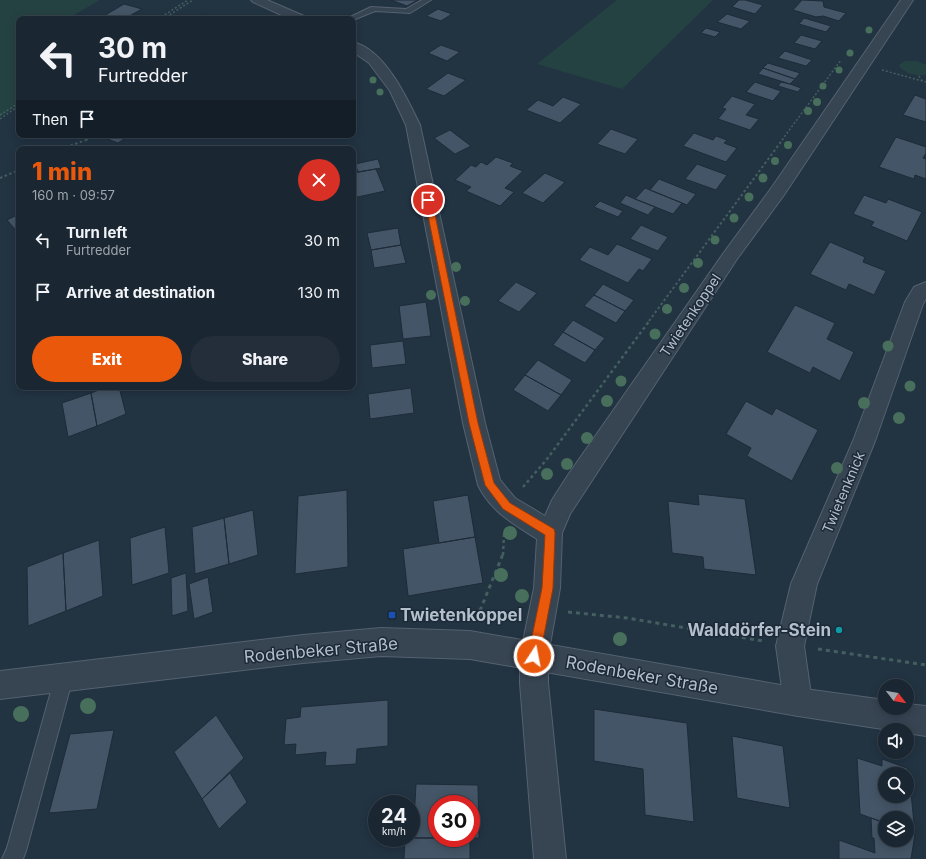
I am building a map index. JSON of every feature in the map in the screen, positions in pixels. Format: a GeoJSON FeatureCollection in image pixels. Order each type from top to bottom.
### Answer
{"type":"FeatureCollection","features":[{"type":"Feature","properties":{"kind":"street"},"geometry":{"type":"LineString","coordinates":[[258,0],[293,16]]}},
{"type":"Feature","properties":{"kind":"street","name":"Twietenkoppel"},"geometry":{"type":"LineString","coordinates":[[550,859],[534,683],[534,656],[547,588],[550,533],[560,508],[731,255],[778,191],[907,0]]}},
{"type":"Feature","properties":{"kind":"street"},"geometry":{"type":"LineString","coordinates":[[356,48],[374,60],[397,91],[413,125],[474,423],[490,485],[507,506],[550,533]]}},
{"type":"Feature","properties":{"kind":"street","name":"Twietenknick"},"geometry":{"type":"LineString","coordinates":[[798,702],[790,646],[804,584],[864,441],[914,302],[921,292],[926,290]]}},
{"type":"Feature","properties":{"kind":"street","name":"Rodenbeker Straße"},"geometry":{"type":"LineString","coordinates":[[0,684],[303,649],[381,642],[470,645],[798,702],[926,721]]}},
{"type":"Feature","properties":{"kind":"lane"},"geometry":{"type":"LineString","coordinates":[[356,16],[374,9],[407,11],[427,0]]}},
{"type":"Feature","properties":{"kind":"lane"},"geometry":{"type":"LineString","coordinates":[[12,859],[16,851],[64,677]]}},
{"type":"Feature","properties":{"kind":"path"},"geometry":{"type":"LineString","coordinates":[[163,16],[188,0]]}},
{"type":"Feature","properties":{"kind":"path"},"geometry":{"type":"LineString","coordinates":[[168,16],[193,0]]}},
{"type":"Feature","properties":{"kind":"path"},"geometry":{"type":"LineString","coordinates":[[470,645],[478,615],[503,556],[507,506],[547,460],[842,58]]}},
{"type":"Feature","properties":{"kind":"path"},"geometry":{"type":"LineString","coordinates":[[864,65],[925,82]]}},
{"type":"Feature","properties":{"kind":"path"},"geometry":{"type":"LineString","coordinates":[[919,76],[925,82]]}},
{"type":"Feature","properties":{"kind":"path"},"geometry":{"type":"LineString","coordinates":[[0,115],[16,105]]}},
{"type":"Feature","properties":{"kind":"path"},"geometry":{"type":"LineString","coordinates":[[0,119],[16,108]]}},
{"type":"Feature","properties":{"kind":"path"},"geometry":{"type":"LineString","coordinates":[[69,146],[91,138]]}},
{"type":"Feature","properties":{"kind":"path"},"geometry":{"type":"LineString","coordinates":[[0,178],[16,171]]}},
{"type":"Feature","properties":{"kind":"path"},"geometry":{"type":"LineString","coordinates":[[478,615],[543,610],[627,618],[790,646],[859,654],[926,665]]}},
{"type":"Feature","properties":{"kind":"green space"},"geometry":{"type":"Polygon","coordinates":[[[0,0],[100,0],[72,16],[16,16],[16,107],[0,117],[0,0]]]}},
{"type":"Feature","properties":{"kind":"green space"},"geometry":{"type":"Polygon","coordinates":[[[617,0],[713,0],[622,89],[537,64],[617,0]]]}},
{"type":"Feature","properties":{"kind":"green space"},"geometry":{"type":"Polygon","coordinates":[[[905,61],[917,61],[926,65],[926,75],[915,75],[901,68],[899,65],[905,61]]]}},
{"type":"Feature","properties":{"kind":"building"},"geometry":{"type":"Polygon","coordinates":[[[391,0],[418,0],[407,6],[391,0]]]}},
{"type":"Feature","properties":{"kind":"building"},"geometry":{"type":"Polygon","coordinates":[[[739,0],[745,0],[763,5],[755,14],[732,7],[739,0]]]}},
{"type":"Feature","properties":{"kind":"building"},"geometry":{"type":"Polygon","coordinates":[[[802,0],[823,1],[824,7],[846,13],[839,21],[823,16],[816,17],[793,10],[802,0]]]}},
{"type":"Feature","properties":{"kind":"building"},"geometry":{"type":"Polygon","coordinates":[[[124,4],[142,9],[129,16],[104,16],[124,4]]]}},
{"type":"Feature","properties":{"kind":"building"},"geometry":{"type":"Polygon","coordinates":[[[438,9],[452,14],[441,21],[426,16],[438,9]]]}},
{"type":"Feature","properties":{"kind":"building"},"geometry":{"type":"Polygon","coordinates":[[[727,14],[750,21],[741,29],[717,22],[727,14]]]}},
{"type":"Feature","properties":{"kind":"building"},"geometry":{"type":"Polygon","coordinates":[[[804,18],[831,26],[826,32],[799,24],[804,18]]]}},
{"type":"Feature","properties":{"kind":"building"},"geometry":{"type":"Polygon","coordinates":[[[706,28],[720,32],[715,37],[701,33],[706,28]]]}},
{"type":"Feature","properties":{"kind":"building"},"geometry":{"type":"Polygon","coordinates":[[[801,35],[822,41],[815,49],[794,43],[801,35]]]}},
{"type":"Feature","properties":{"kind":"building"},"geometry":{"type":"Polygon","coordinates":[[[441,45],[460,52],[447,61],[428,53],[441,45]]]}},
{"type":"Feature","properties":{"kind":"building"},"geometry":{"type":"Polygon","coordinates":[[[785,51],[812,60],[806,66],[778,58],[785,51]]]}},
{"type":"Feature","properties":{"kind":"building"},"geometry":{"type":"Polygon","coordinates":[[[768,63],[800,73],[795,79],[763,68],[768,63]]]}},
{"type":"Feature","properties":{"kind":"building"},"geometry":{"type":"Polygon","coordinates":[[[763,68],[795,79],[790,84],[758,74],[763,68]]]}},
{"type":"Feature","properties":{"kind":"building"},"geometry":{"type":"Polygon","coordinates":[[[448,73],[466,80],[444,96],[426,89],[448,73]]]}},
{"type":"Feature","properties":{"kind":"building"},"geometry":{"type":"Polygon","coordinates":[[[755,82],[781,91],[773,101],[746,92],[755,82]]]}},
{"type":"Feature","properties":{"kind":"building"},"geometry":{"type":"Polygon","coordinates":[[[781,82],[801,88],[798,92],[778,86],[781,82]]]}},
{"type":"Feature","properties":{"kind":"building"},"geometry":{"type":"Polygon","coordinates":[[[915,95],[926,99],[926,122],[903,115],[915,95]]]}},
{"type":"Feature","properties":{"kind":"building"},"geometry":{"type":"Polygon","coordinates":[[[732,96],[755,104],[746,115],[759,119],[750,130],[718,119],[726,109],[722,108],[732,96]]]}},
{"type":"Feature","properties":{"kind":"building"},"geometry":{"type":"Polygon","coordinates":[[[563,97],[581,104],[560,123],[526,110],[538,100],[553,106],[563,97]]]}},
{"type":"Feature","properties":{"kind":"building"},"geometry":{"type":"Polygon","coordinates":[[[611,129],[638,139],[625,154],[597,144],[611,129]]]}},
{"type":"Feature","properties":{"kind":"building"},"geometry":{"type":"Polygon","coordinates":[[[450,130],[471,146],[455,154],[434,138],[450,130]]]}},
{"type":"Feature","properties":{"kind":"building"},"geometry":{"type":"Polygon","coordinates":[[[694,133],[713,140],[716,136],[727,140],[724,143],[737,148],[726,162],[683,146],[694,133]]]}},
{"type":"Feature","properties":{"kind":"building"},"geometry":{"type":"Polygon","coordinates":[[[896,137],[926,147],[926,153],[923,158],[926,159],[926,179],[915,175],[914,179],[879,167],[896,137]]]}},
{"type":"Feature","properties":{"kind":"building"},"geometry":{"type":"Polygon","coordinates":[[[105,138],[126,138],[118,143],[105,138]]]}},
{"type":"Feature","properties":{"kind":"building"},"geometry":{"type":"Polygon","coordinates":[[[496,157],[513,163],[510,166],[523,171],[505,188],[514,192],[500,206],[466,191],[471,187],[455,180],[471,165],[476,167],[481,162],[487,165],[496,157]]]}},
{"type":"Feature","properties":{"kind":"building"},"geometry":{"type":"Polygon","coordinates":[[[378,159],[381,168],[358,172],[356,164],[378,159]]]}},
{"type":"Feature","properties":{"kind":"building"},"geometry":{"type":"Polygon","coordinates":[[[697,164],[727,175],[716,190],[685,179],[697,164]]]}},
{"type":"Feature","properties":{"kind":"building"},"geometry":{"type":"Polygon","coordinates":[[[376,169],[385,191],[356,197],[356,172],[376,169]]]}},
{"type":"Feature","properties":{"kind":"building"},"geometry":{"type":"Polygon","coordinates":[[[545,173],[565,182],[543,203],[522,193],[545,173]]]}},
{"type":"Feature","properties":{"kind":"building"},"geometry":{"type":"Polygon","coordinates":[[[659,179],[696,194],[687,205],[650,190],[659,179]]]}},
{"type":"Feature","properties":{"kind":"building"},"geometry":{"type":"Polygon","coordinates":[[[645,188],[682,203],[673,214],[635,199],[645,188]]]}},
{"type":"Feature","properties":{"kind":"building"},"geometry":{"type":"Polygon","coordinates":[[[626,195],[655,207],[648,215],[620,203],[626,195]]]}},
{"type":"Feature","properties":{"kind":"building"},"geometry":{"type":"Polygon","coordinates":[[[864,195],[886,203],[888,199],[922,212],[907,241],[871,226],[874,222],[853,214],[864,195]]]}},
{"type":"Feature","properties":{"kind":"building"},"geometry":{"type":"Polygon","coordinates":[[[600,201],[623,211],[618,217],[594,207],[600,201]]]}},
{"type":"Feature","properties":{"kind":"building"},"geometry":{"type":"Polygon","coordinates":[[[16,216],[16,230],[7,220],[16,216]]]}},
{"type":"Feature","properties":{"kind":"building"},"geometry":{"type":"Polygon","coordinates":[[[641,225],[668,237],[658,251],[630,239],[641,225]]]}},
{"type":"Feature","properties":{"kind":"building"},"geometry":{"type":"Polygon","coordinates":[[[398,228],[401,245],[371,250],[367,233],[398,228]]]}},
{"type":"Feature","properties":{"kind":"building"},"geometry":{"type":"Polygon","coordinates":[[[830,242],[865,257],[863,262],[886,271],[874,295],[849,284],[846,290],[810,274],[830,242]]]}},
{"type":"Feature","properties":{"kind":"building"},"geometry":{"type":"Polygon","coordinates":[[[617,244],[652,259],[643,271],[639,269],[628,283],[579,260],[590,247],[608,255],[617,244]]]}},
{"type":"Feature","properties":{"kind":"building"},"geometry":{"type":"Polygon","coordinates":[[[401,245],[406,263],[374,268],[371,250],[401,245]]]}},
{"type":"Feature","properties":{"kind":"building"},"geometry":{"type":"Polygon","coordinates":[[[516,282],[537,293],[519,312],[498,301],[516,282]]]}},
{"type":"Feature","properties":{"kind":"building"},"geometry":{"type":"Polygon","coordinates":[[[603,284],[634,300],[625,311],[594,295],[603,284]]]}},
{"type":"Feature","properties":{"kind":"building"},"geometry":{"type":"Polygon","coordinates":[[[594,295],[625,311],[616,323],[584,306],[594,295]]]}},
{"type":"Feature","properties":{"kind":"building"},"geometry":{"type":"Polygon","coordinates":[[[426,302],[431,336],[403,339],[399,306],[426,302]]]}},
{"type":"Feature","properties":{"kind":"building"},"geometry":{"type":"Polygon","coordinates":[[[795,305],[835,323],[827,339],[854,352],[840,381],[813,367],[810,373],[767,352],[795,305]]]}},
{"type":"Feature","properties":{"kind":"building"},"geometry":{"type":"Polygon","coordinates":[[[573,320],[605,338],[595,350],[563,332],[573,320]]]}},
{"type":"Feature","properties":{"kind":"building"},"geometry":{"type":"Polygon","coordinates":[[[563,332],[595,350],[585,363],[553,345],[563,332]]]}},
{"type":"Feature","properties":{"kind":"building"},"geometry":{"type":"Polygon","coordinates":[[[403,341],[406,364],[372,368],[370,345],[403,341]]]}},
{"type":"Feature","properties":{"kind":"building"},"geometry":{"type":"Polygon","coordinates":[[[538,360],[572,380],[561,395],[525,375],[538,360]]]}},
{"type":"Feature","properties":{"kind":"building"},"geometry":{"type":"Polygon","coordinates":[[[525,375],[561,395],[548,411],[513,390],[525,375]]]}},
{"type":"Feature","properties":{"kind":"building"},"geometry":{"type":"Polygon","coordinates":[[[411,388],[414,413],[370,419],[368,394],[411,388]]]}},
{"type":"Feature","properties":{"kind":"building"},"geometry":{"type":"Polygon","coordinates":[[[99,390],[120,390],[126,414],[97,426],[91,393],[99,390]]]}},
{"type":"Feature","properties":{"kind":"building"},"geometry":{"type":"Polygon","coordinates":[[[91,393],[97,426],[68,437],[62,403],[91,393]]]}},
{"type":"Feature","properties":{"kind":"building"},"geometry":{"type":"Polygon","coordinates":[[[746,401],[772,415],[776,408],[818,430],[792,481],[747,456],[751,448],[726,434],[746,401]]]}},
{"type":"Feature","properties":{"kind":"building"},"geometry":{"type":"Polygon","coordinates":[[[347,490],[348,567],[295,574],[298,496],[347,490]]]}},
{"type":"Feature","properties":{"kind":"building"},"geometry":{"type":"Polygon","coordinates":[[[698,494],[745,499],[756,575],[704,569],[703,557],[672,553],[668,501],[699,505],[698,494]]]}},
{"type":"Feature","properties":{"kind":"building"},"geometry":{"type":"Polygon","coordinates":[[[468,495],[475,537],[439,543],[433,501],[468,495]]]}},
{"type":"Feature","properties":{"kind":"building"},"geometry":{"type":"Polygon","coordinates":[[[253,510],[258,555],[229,564],[224,518],[253,510]]]}},
{"type":"Feature","properties":{"kind":"building"},"geometry":{"type":"Polygon","coordinates":[[[224,518],[229,564],[195,574],[192,527],[224,518]]]}},
{"type":"Feature","properties":{"kind":"building"},"geometry":{"type":"Polygon","coordinates":[[[165,527],[169,573],[132,585],[130,538],[165,527]]]}},
{"type":"Feature","properties":{"kind":"building"},"geometry":{"type":"Polygon","coordinates":[[[475,537],[483,583],[408,596],[403,549],[475,537]]]}},
{"type":"Feature","properties":{"kind":"building"},"geometry":{"type":"Polygon","coordinates":[[[99,540],[103,596],[66,611],[63,553],[99,540]]]}},
{"type":"Feature","properties":{"kind":"building"},"geometry":{"type":"Polygon","coordinates":[[[63,553],[66,611],[28,626],[27,567],[63,553]]]}},
{"type":"Feature","properties":{"kind":"building"},"geometry":{"type":"Polygon","coordinates":[[[186,573],[188,611],[172,616],[171,578],[186,573]]]}},
{"type":"Feature","properties":{"kind":"building"},"geometry":{"type":"Polygon","coordinates":[[[208,577],[213,612],[194,619],[189,584],[208,577]]]}},
{"type":"Feature","properties":{"kind":"building"},"geometry":{"type":"Polygon","coordinates":[[[388,700],[388,746],[357,749],[356,764],[325,766],[326,752],[295,755],[296,744],[284,745],[286,719],[300,717],[301,707],[388,700]]]}},
{"type":"Feature","properties":{"kind":"building"},"geometry":{"type":"Polygon","coordinates":[[[594,709],[687,723],[694,822],[645,815],[643,769],[594,761],[594,709]]]}},
{"type":"Feature","properties":{"kind":"building"},"geometry":{"type":"Polygon","coordinates":[[[216,715],[244,758],[202,799],[174,752],[216,715]]]}},
{"type":"Feature","properties":{"kind":"building"},"geometry":{"type":"Polygon","coordinates":[[[114,730],[97,809],[49,813],[70,734],[114,730]]]}},
{"type":"Feature","properties":{"kind":"building"},"geometry":{"type":"Polygon","coordinates":[[[732,736],[783,746],[790,808],[737,798],[732,736]]]}},
{"type":"Feature","properties":{"kind":"building"},"geometry":{"type":"Polygon","coordinates":[[[857,758],[882,766],[882,759],[904,767],[878,767],[878,803],[912,803],[913,811],[878,811],[878,820],[860,814],[857,758]]]}},
{"type":"Feature","properties":{"kind":"building"},"geometry":{"type":"Polygon","coordinates":[[[230,773],[247,802],[219,829],[202,799],[230,773]]]}},
{"type":"Feature","properties":{"kind":"building"},"geometry":{"type":"Polygon","coordinates":[[[416,784],[478,785],[478,795],[428,795],[428,838],[420,838],[420,795],[415,795],[416,784]]]}},
{"type":"Feature","properties":{"kind":"building"},"geometry":{"type":"Polygon","coordinates":[[[871,818],[878,820],[878,847],[913,847],[911,859],[839,859],[839,840],[875,853],[874,838],[872,838],[871,818]]]}},
{"type":"Feature","properties":{"kind":"building"},"geometry":{"type":"Polygon","coordinates":[[[420,838],[428,838],[428,847],[470,847],[470,859],[404,859],[405,847],[420,847],[420,838]]]}},
{"type":"Feature","properties":{"kind":"place","name":"Twietenkoppel"},"geometry":{"type":"Point","coordinates":[392,615]}},
{"type":"Feature","properties":{"kind":"place","name":"Walddörfer-Stein"},"geometry":{"type":"Point","coordinates":[839,630]}},
{"type":"Feature","properties":{"kind":"route"},"geometry":{"type":"LineString","coordinates":[[428,200],[474,423],[490,485],[507,506],[550,533],[547,588],[534,656]]}}]}
